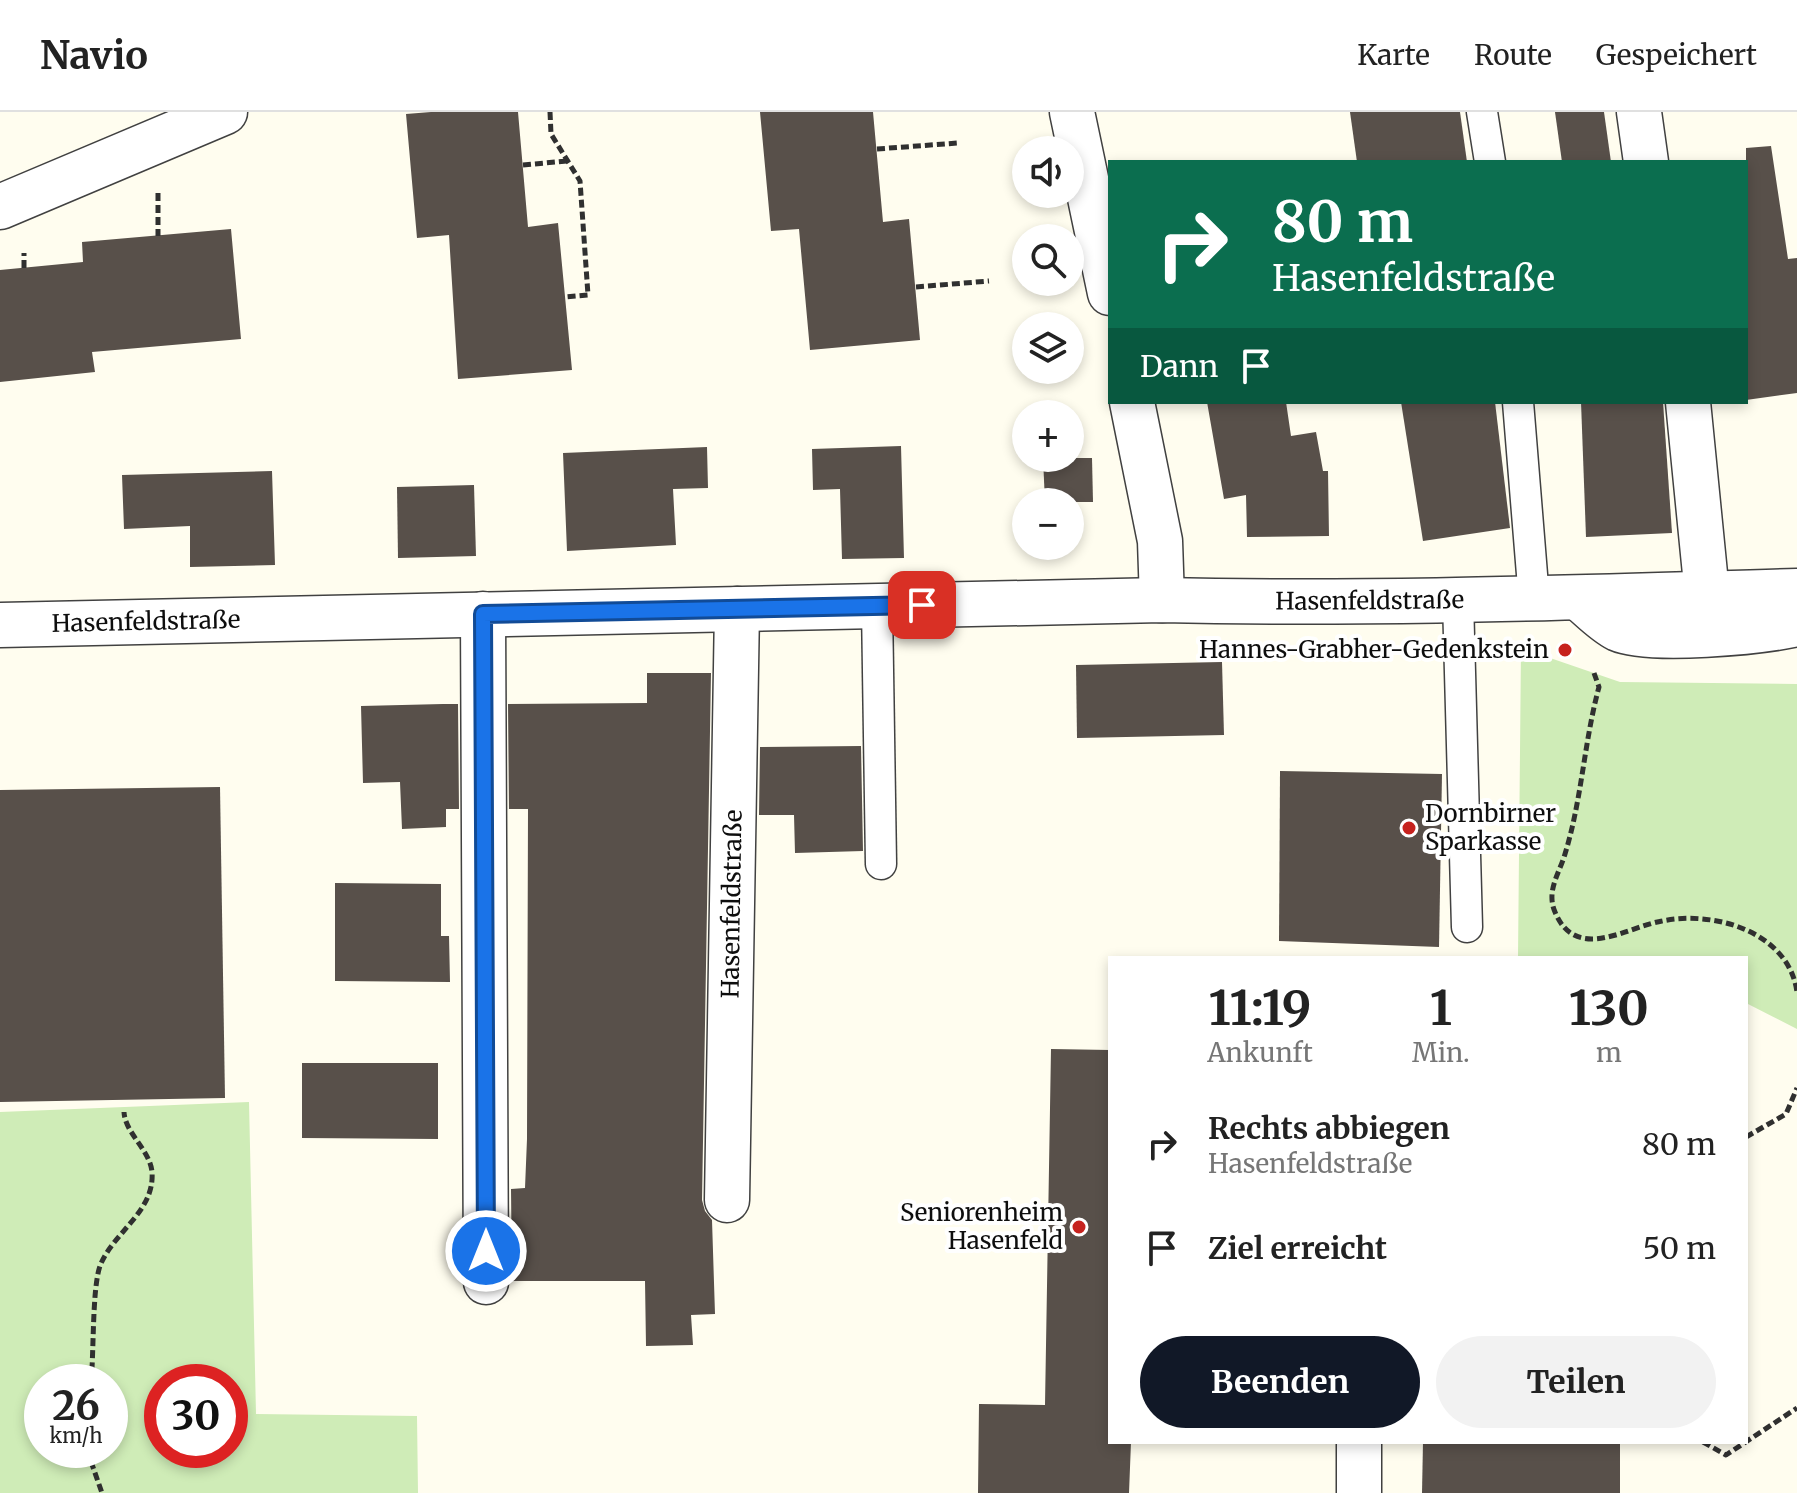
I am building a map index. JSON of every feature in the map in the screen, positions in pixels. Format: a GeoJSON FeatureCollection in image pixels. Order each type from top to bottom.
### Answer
{"type":"FeatureCollection","features":[{"type":"Feature","properties":{"kind":"street"},"geometry":{"type":"LineString","coordinates":[[0,207],[225,112]]}},
{"type":"Feature","properties":{"kind":"street"},"geometry":{"type":"LineString","coordinates":[[1072,112],[1108,283]]}},
{"type":"Feature","properties":{"kind":"street"},"geometry":{"type":"LineString","coordinates":[[1639,112],[1646,160]]}},
{"type":"Feature","properties":{"kind":"street"},"geometry":{"type":"LineString","coordinates":[[1132,404],[1160,541],[1162,600]]}},
{"type":"Feature","properties":{"kind":"street"},"geometry":{"type":"LineString","coordinates":[[1688,404],[1707,594]]}},
{"type":"Feature","properties":{"kind":"street","name":"Hasenfeldstraße"},"geometry":{"type":"LineString","coordinates":[[0,625],[1162,600],[1559,599],[1797,591]]}},
{"type":"Feature","properties":{"kind":"street"},"geometry":{"type":"LineString","coordinates":[[1559,599],[1617,628],[1641,635],[1769,631],[1797,624]]}},
{"type":"Feature","properties":{"kind":"street","name":"Hasenfeldstraße"},"geometry":{"type":"LineString","coordinates":[[727,1200],[737,609]]}},
{"type":"Feature","properties":{"kind":"street"},"geometry":{"type":"LineString","coordinates":[[483,614],[486,1282]]}},
{"type":"Feature","properties":{"kind":"street"},"geometry":{"type":"LineString","coordinates":[[1359,1444],[1359,1493]]}},
{"type":"Feature","properties":{"kind":"lane"},"geometry":{"type":"LineString","coordinates":[[1482,112],[1490,160]]}},
{"type":"Feature","properties":{"kind":"lane"},"geometry":{"type":"LineString","coordinates":[[1518,404],[1559,599]]}},
{"type":"Feature","properties":{"kind":"lane"},"geometry":{"type":"LineString","coordinates":[[1458,600],[1467,927]]}},
{"type":"Feature","properties":{"kind":"lane"},"geometry":{"type":"LineString","coordinates":[[877,606],[881,864]]}},
{"type":"Feature","properties":{"kind":"path"},"geometry":{"type":"LineString","coordinates":[[550,112],[551,134],[580,181],[588,295],[565,297]]}},
{"type":"Feature","properties":{"kind":"path"},"geometry":{"type":"LineString","coordinates":[[877,149],[958,143]]}},
{"type":"Feature","properties":{"kind":"path"},"geometry":{"type":"LineString","coordinates":[[523,165],[567,161]]}},
{"type":"Feature","properties":{"kind":"path"},"geometry":{"type":"LineString","coordinates":[[916,287],[989,281]]}},
{"type":"Feature","properties":{"kind":"path"},"geometry":{"type":"LineString","coordinates":[[1559,599],[1574,641],[1591,662],[1599,687],[1565,854],[1551,889],[1555,913],[1575,935],[1602,941],[1663,920],[1695,920],[1754,932],[1781,950],[1795,979],[1797,992]]}},
{"type":"Feature","properties":{"kind":"path"},"geometry":{"type":"LineString","coordinates":[[1748,1136],[1786,1114],[1797,1088]]}},
{"type":"Feature","properties":{"kind":"path"},"geometry":{"type":"LineString","coordinates":[[92,1364],[99,1269],[109,1248],[150,1196],[152,1170],[140,1141],[125,1120],[124,1112]]}},
{"type":"Feature","properties":{"kind":"path"},"geometry":{"type":"LineString","coordinates":[[1748,1440],[1797,1408]]}},
{"type":"Feature","properties":{"kind":"path"},"geometry":{"type":"LineString","coordinates":[[1707,1444],[1726,1455],[1743,1444]]}},
{"type":"Feature","properties":{"kind":"path"},"geometry":{"type":"LineString","coordinates":[[93,1468],[102,1493]]}},
{"type":"Feature","properties":{"kind":"green space"},"geometry":{"type":"Polygon","coordinates":[[[1521,648],[1620,682],[1797,684],[1797,1029],[1748,1004],[1748,956],[1518,956],[1521,648]]]}},
{"type":"Feature","properties":{"kind":"green space"},"geometry":{"type":"Polygon","coordinates":[[[249,1102],[256,1414],[417,1416],[418,1493],[0,1493],[0,1112],[249,1102]]]}},
{"type":"Feature","properties":{"kind":"building"},"geometry":{"type":"Polygon","coordinates":[[[518,112],[528,227],[558,223],[572,370],[458,379],[449,235],[417,238],[406,114],[518,112]]]}},
{"type":"Feature","properties":{"kind":"building"},"geometry":{"type":"Polygon","coordinates":[[[760,112],[873,112],[883,222],[909,219],[920,340],[810,350],[799,229],[771,231],[760,112]]]}},
{"type":"Feature","properties":{"kind":"building"},"geometry":{"type":"Polygon","coordinates":[[[1350,112],[1460,112],[1467,160],[1357,160],[1350,112]]]}},
{"type":"Feature","properties":{"kind":"building"},"geometry":{"type":"Polygon","coordinates":[[[1555,112],[1604,112],[1611,160],[1562,160],[1555,112]]]}},
{"type":"Feature","properties":{"kind":"building"},"geometry":{"type":"Polygon","coordinates":[[[1771,146],[1788,259],[1797,258],[1797,393],[1748,400],[1748,160],[1746,148],[1771,146]]]}},
{"type":"Feature","properties":{"kind":"building"},"geometry":{"type":"Polygon","coordinates":[[[231,229],[241,339],[92,352],[95,372],[0,382],[0,270],[83,262],[82,242],[231,229]]]}},
{"type":"Feature","properties":{"kind":"building"},"geometry":{"type":"Polygon","coordinates":[[[1207,404],[1286,404],[1291,436],[1316,432],[1323,471],[1328,471],[1329,536],[1247,537],[1246,495],[1224,499],[1207,404]]]}},
{"type":"Feature","properties":{"kind":"building"},"geometry":{"type":"Polygon","coordinates":[[[1401,404],[1495,404],[1510,528],[1423,541],[1401,404]]]}},
{"type":"Feature","properties":{"kind":"building"},"geometry":{"type":"Polygon","coordinates":[[[1581,404],[1663,404],[1672,533],[1586,537],[1581,404]]]}},
{"type":"Feature","properties":{"kind":"building"},"geometry":{"type":"Polygon","coordinates":[[[901,446],[904,558],[842,559],[840,489],[813,490],[812,449],[901,446]]]}},
{"type":"Feature","properties":{"kind":"building"},"geometry":{"type":"Polygon","coordinates":[[[707,447],[708,488],[673,489],[676,545],[567,551],[563,453],[707,447]]]}},
{"type":"Feature","properties":{"kind":"building"},"geometry":{"type":"Polygon","coordinates":[[[1084,458],[1092,458],[1093,502],[1084,502],[1084,488],[1044,488],[1044,472],[1084,472],[1084,458]]]}},
{"type":"Feature","properties":{"kind":"building"},"geometry":{"type":"Polygon","coordinates":[[[272,471],[275,565],[190,567],[190,526],[124,529],[122,475],[272,471]]]}},
{"type":"Feature","properties":{"kind":"building"},"geometry":{"type":"Polygon","coordinates":[[[474,485],[476,556],[398,558],[397,487],[474,485]]]}},
{"type":"Feature","properties":{"kind":"building"},"geometry":{"type":"Polygon","coordinates":[[[1222,662],[1224,735],[1077,738],[1076,665],[1222,662]]]}},
{"type":"Feature","properties":{"kind":"building"},"geometry":{"type":"Polygon","coordinates":[[[647,673],[711,673],[702,1200],[712,1220],[715,1314],[691,1315],[693,1345],[646,1346],[645,1281],[512,1281],[511,1189],[525,1188],[527,1139],[528,809],[509,809],[508,704],[647,703],[647,673]]]}},
{"type":"Feature","properties":{"kind":"building"},"geometry":{"type":"Polygon","coordinates":[[[458,704],[459,809],[446,809],[446,827],[402,829],[400,782],[363,783],[361,706],[458,704]]]}},
{"type":"Feature","properties":{"kind":"building"},"geometry":{"type":"Polygon","coordinates":[[[861,746],[863,851],[795,853],[794,815],[759,815],[760,747],[861,746]]]}},
{"type":"Feature","properties":{"kind":"building"},"geometry":{"type":"Polygon","coordinates":[[[1280,771],[1442,774],[1439,947],[1279,941],[1280,771]]]}},
{"type":"Feature","properties":{"kind":"building"},"geometry":{"type":"Polygon","coordinates":[[[220,787],[225,1098],[0,1102],[0,790],[220,787]]]}},
{"type":"Feature","properties":{"kind":"building"},"geometry":{"type":"Polygon","coordinates":[[[335,883],[441,884],[441,936],[449,936],[450,982],[335,981],[335,883]]]}},
{"type":"Feature","properties":{"kind":"building","name":"Seniorenheim Hasenfeld"},"geometry":{"type":"Polygon","coordinates":[[[1051,1049],[1108,1050],[1108,1444],[1131,1444],[1129,1493],[978,1493],[979,1404],[1045,1405],[1051,1049]]]}},
{"type":"Feature","properties":{"kind":"building"},"geometry":{"type":"Polygon","coordinates":[[[302,1063],[438,1063],[438,1139],[302,1138],[302,1063]]]}},
{"type":"Feature","properties":{"kind":"building"},"geometry":{"type":"Polygon","coordinates":[[[1423,1444],[1620,1444],[1620,1493],[1422,1493],[1423,1444]]]}},
{"type":"Feature","properties":{"kind":"place","name":"Hannes-Grabher-Gedenkstein"},"geometry":{"type":"Point","coordinates":[1565,650]}},
{"type":"Feature","properties":{"kind":"place","name":"Dornbirner Sparkasse"},"geometry":{"type":"Point","coordinates":[1409,828]}},
{"type":"Feature","properties":{"kind":"place","name":"Seniorenheim Hasenfeld"},"geometry":{"type":"Point","coordinates":[1079,1227]}},
{"type":"Feature","properties":{"kind":"route"},"geometry":{"type":"LineString","coordinates":[[486,1251],[483,614],[922,605]]}}]}
